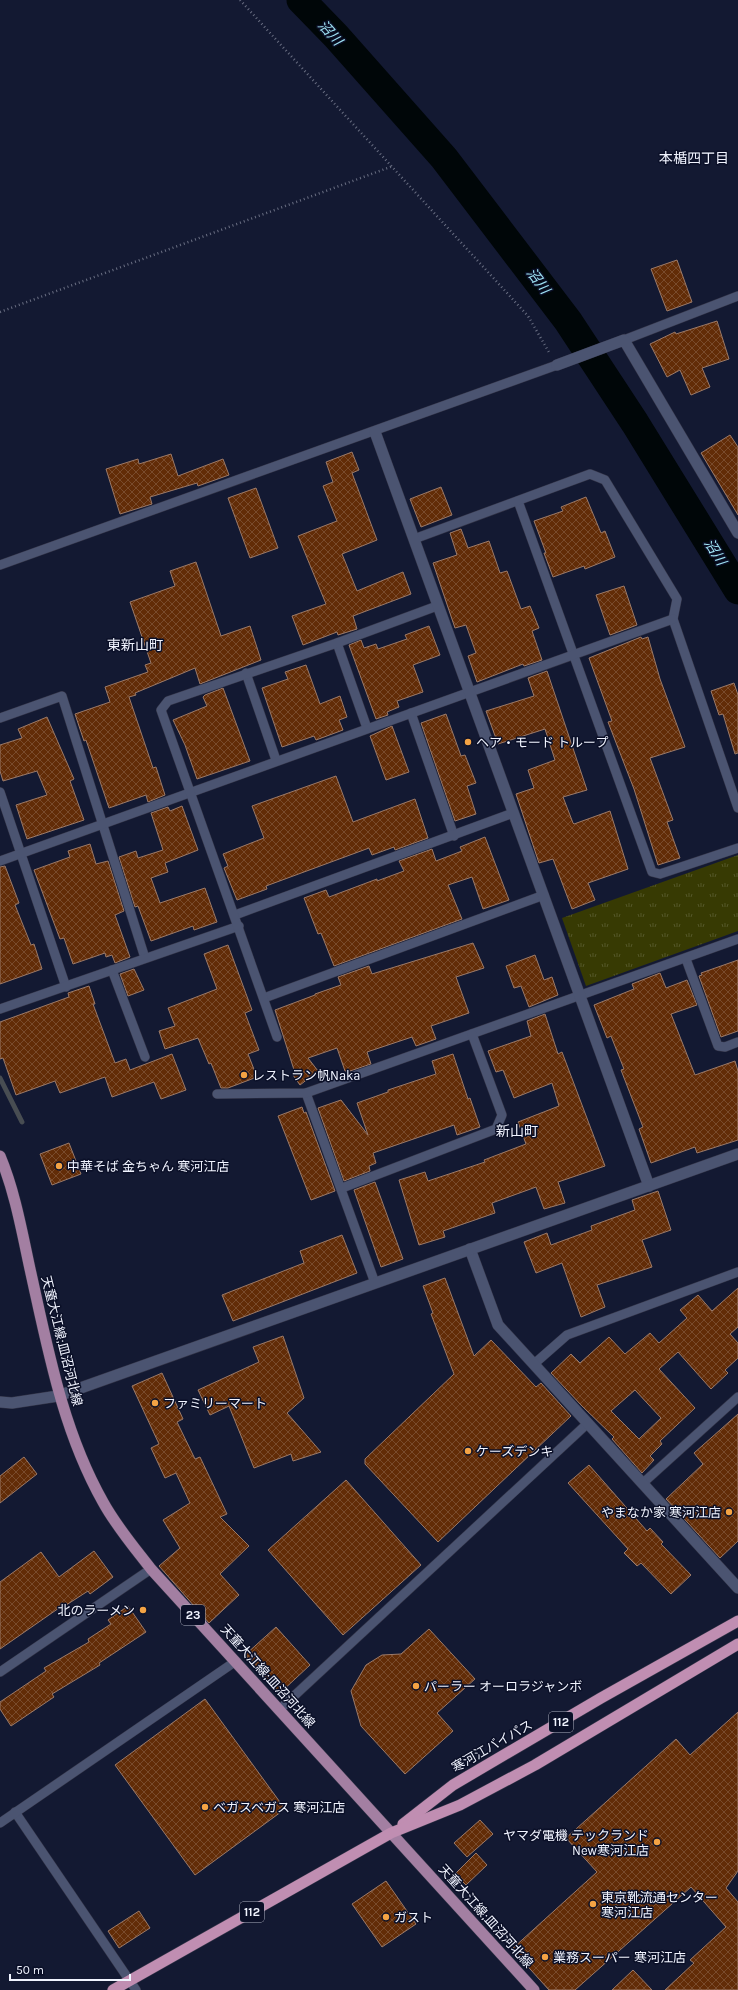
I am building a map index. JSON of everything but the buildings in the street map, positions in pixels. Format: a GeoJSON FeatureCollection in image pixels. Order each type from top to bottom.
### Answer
{"type":"FeatureCollection","features":[{"type":"Feature","properties":{"kind":"highway","name":"寒河江バイパス"},"geometry":{"type":"LineString","coordinates":[[113,1990],[133,1985],[391,1833],[453,1785],[601,1698],[738,1621]]}},
{"type":"Feature","properties":{"kind":"highway","name":"寒河江バイパス"},"geometry":{"type":"LineString","coordinates":[[391,1833],[460,1805],[535,1765],[738,1644]]}},
{"type":"Feature","properties":{"kind":"main road","name":"天童大江線;皿沼河北線"},"geometry":{"type":"LineString","coordinates":[[0,1156],[14,1199],[58,1396],[84,1465],[103,1503],[126,1538],[151,1569],[280,1709],[534,1990]]}},
{"type":"Feature","properties":{"kind":"street"},"geometry":{"type":"LineString","coordinates":[[557,365],[621,341],[738,533]]}},
{"type":"Feature","properties":{"kind":"street"},"geometry":{"type":"LineString","coordinates":[[375,432],[649,1186]]}},
{"type":"Feature","properties":{"kind":"street"},"geometry":{"type":"LineString","coordinates":[[0,1402],[12,1403],[58,1396],[738,1154]]}},
{"type":"Feature","properties":{"kind":"street"},"geometry":{"type":"LineString","coordinates":[[470,1249],[498,1325],[738,1588]]}},
{"type":"Feature","properties":{"kind":"lane"},"geometry":{"type":"LineString","coordinates":[[621,341],[738,296]]}},
{"type":"Feature","properties":{"kind":"lane"},"geometry":{"type":"LineString","coordinates":[[0,565],[375,432],[557,365]]}},
{"type":"Feature","properties":{"kind":"lane"},"geometry":{"type":"LineString","coordinates":[[414,539],[590,474],[605,480],[677,599],[673,619],[738,808]]}},
{"type":"Feature","properties":{"kind":"lane"},"geometry":{"type":"LineString","coordinates":[[518,501],[652,872],[660,874],[738,848]]}},
{"type":"Feature","properties":{"kind":"lane"},"geometry":{"type":"LineString","coordinates":[[277,1037],[239,926],[161,710],[168,701],[337,643],[437,606]]}},
{"type":"Feature","properties":{"kind":"lane"},"geometry":{"type":"LineString","coordinates":[[0,861],[276,760],[673,619]]}},
{"type":"Feature","properties":{"kind":"lane"},"geometry":{"type":"LineString","coordinates":[[337,643],[367,728]]}},
{"type":"Feature","properties":{"kind":"lane"},"geometry":{"type":"LineString","coordinates":[[246,673],[276,760]]}},
{"type":"Feature","properties":{"kind":"lane"},"geometry":{"type":"LineString","coordinates":[[0,718],[62,696],[145,958]]}},
{"type":"Feature","properties":{"kind":"lane"},"geometry":{"type":"LineString","coordinates":[[411,713],[454,836]]}},
{"type":"Feature","properties":{"kind":"lane"},"geometry":{"type":"LineString","coordinates":[[0,792],[66,987]]}},
{"type":"Feature","properties":{"kind":"lane"},"geometry":{"type":"LineString","coordinates":[[235,915],[454,836],[513,813]]}},
{"type":"Feature","properties":{"kind":"lane"},"geometry":{"type":"LineString","coordinates":[[264,998],[544,895]]}},
{"type":"Feature","properties":{"kind":"lane"},"geometry":{"type":"LineString","coordinates":[[0,1008],[66,987],[239,926]]}},
{"type":"Feature","properties":{"kind":"lane"},"geometry":{"type":"LineString","coordinates":[[217,1094],[306,1093],[580,995],[686,959],[738,939]]}},
{"type":"Feature","properties":{"kind":"lane"},"geometry":{"type":"LineString","coordinates":[[686,959],[718,1046],[725,1047],[738,1042]]}},
{"type":"Feature","properties":{"kind":"lane"},"geometry":{"type":"LineString","coordinates":[[112,970],[145,1056]]}},
{"type":"Feature","properties":{"kind":"lane"},"geometry":{"type":"LineString","coordinates":[[342,1188],[496,1129],[502,1115],[472,1034]]}},
{"type":"Feature","properties":{"kind":"lane"},"geometry":{"type":"LineString","coordinates":[[306,1093],[342,1188],[375,1283]]}},
{"type":"Feature","properties":{"kind":"lane"},"geometry":{"type":"LineString","coordinates":[[534,1364],[567,1335],[738,1272]]}},
{"type":"Feature","properties":{"kind":"lane"},"geometry":{"type":"LineString","coordinates":[[643,1483],[738,1397]]}},
{"type":"Feature","properties":{"kind":"lane"},"geometry":{"type":"LineString","coordinates":[[280,1709],[588,1423]]}},
{"type":"Feature","properties":{"kind":"lane"},"geometry":{"type":"LineString","coordinates":[[0,1672],[151,1569]]}},
{"type":"Feature","properties":{"kind":"lane"},"geometry":{"type":"LineString","coordinates":[[0,1822],[236,1661]]}},
{"type":"Feature","properties":{"kind":"lane"},"geometry":{"type":"LineString","coordinates":[[15,1812],[133,1985]]}},
{"type":"Feature","properties":{"kind":"path"},"geometry":{"type":"LineString","coordinates":[[240,0],[393,166],[528,316],[557,365]]}},
{"type":"Feature","properties":{"kind":"path"},"geometry":{"type":"LineString","coordinates":[[0,312],[393,166]]}},
{"type":"Feature","properties":{"kind":"green space"},"geometry":{"type":"Polygon","coordinates":[[[738,855],[738,931],[586,986],[562,918],[738,855]]]}},
{"type":"Feature","properties":{"kind":"waterway","name":"沼川"},"geometry":{"type":"LineString","coordinates":[[301,0],[336,36],[444,158],[568,321],[635,423],[738,590]]}},
{"type":"Feature","properties":{"kind":"waterway"},"geometry":{"type":"LineString","coordinates":[[0,1078],[22,1122]]}},
{"type":"Feature","properties":{"kind":"place","name":"ヘア・モード トループ"},"geometry":{"type":"Point","coordinates":[468,742]}},
{"type":"Feature","properties":{"kind":"place","name":"レストラン帆Naka"},"geometry":{"type":"Point","coordinates":[244,1075]}},
{"type":"Feature","properties":{"kind":"place","name":"中華そば 金ちゃん 寒河江店"},"geometry":{"type":"Point","coordinates":[59,1166]}},
{"type":"Feature","properties":{"kind":"place","name":"ファミリーマート"},"geometry":{"type":"Point","coordinates":[155,1403]}},
{"type":"Feature","properties":{"kind":"place","name":"ケーズデンキ"},"geometry":{"type":"Point","coordinates":[468,1451]}},
{"type":"Feature","properties":{"kind":"place","name":"やまなか家 寒河江店"},"geometry":{"type":"Point","coordinates":[729,1512]}},
{"type":"Feature","properties":{"kind":"place","name":"北のラーメン"},"geometry":{"type":"Point","coordinates":[143,1610]}},
{"type":"Feature","properties":{"kind":"place","name":"パーラー オーロラジャンボ"},"geometry":{"type":"Point","coordinates":[416,1686]}},
{"type":"Feature","properties":{"kind":"place","name":"ベガスベガス 寒河江店"},"geometry":{"type":"Point","coordinates":[205,1807]}},
{"type":"Feature","properties":{"kind":"place","name":"ヤマダ電機 テックランド New寒河江店"},"geometry":{"type":"Point","coordinates":[657,1842]}},
{"type":"Feature","properties":{"kind":"place","name":"東京靴流通センター 寒河江店"},"geometry":{"type":"Point","coordinates":[593,1904]}},
{"type":"Feature","properties":{"kind":"place","name":"ガスト"},"geometry":{"type":"Point","coordinates":[386,1917]}},
{"type":"Feature","properties":{"kind":"place","name":"業務スーパー 寒河江店"},"geometry":{"type":"Point","coordinates":[545,1957]}},
{"type":"Feature","properties":{"kind":"district","name":"本楯四丁目"},"geometry":{"type":"Point","coordinates":[694,158]}},
{"type":"Feature","properties":{"kind":"district","name":"東新山町"},"geometry":{"type":"Point","coordinates":[135,645]}},
{"type":"Feature","properties":{"kind":"district","name":"新山町"},"geometry":{"type":"Point","coordinates":[517,1131]}}]}
